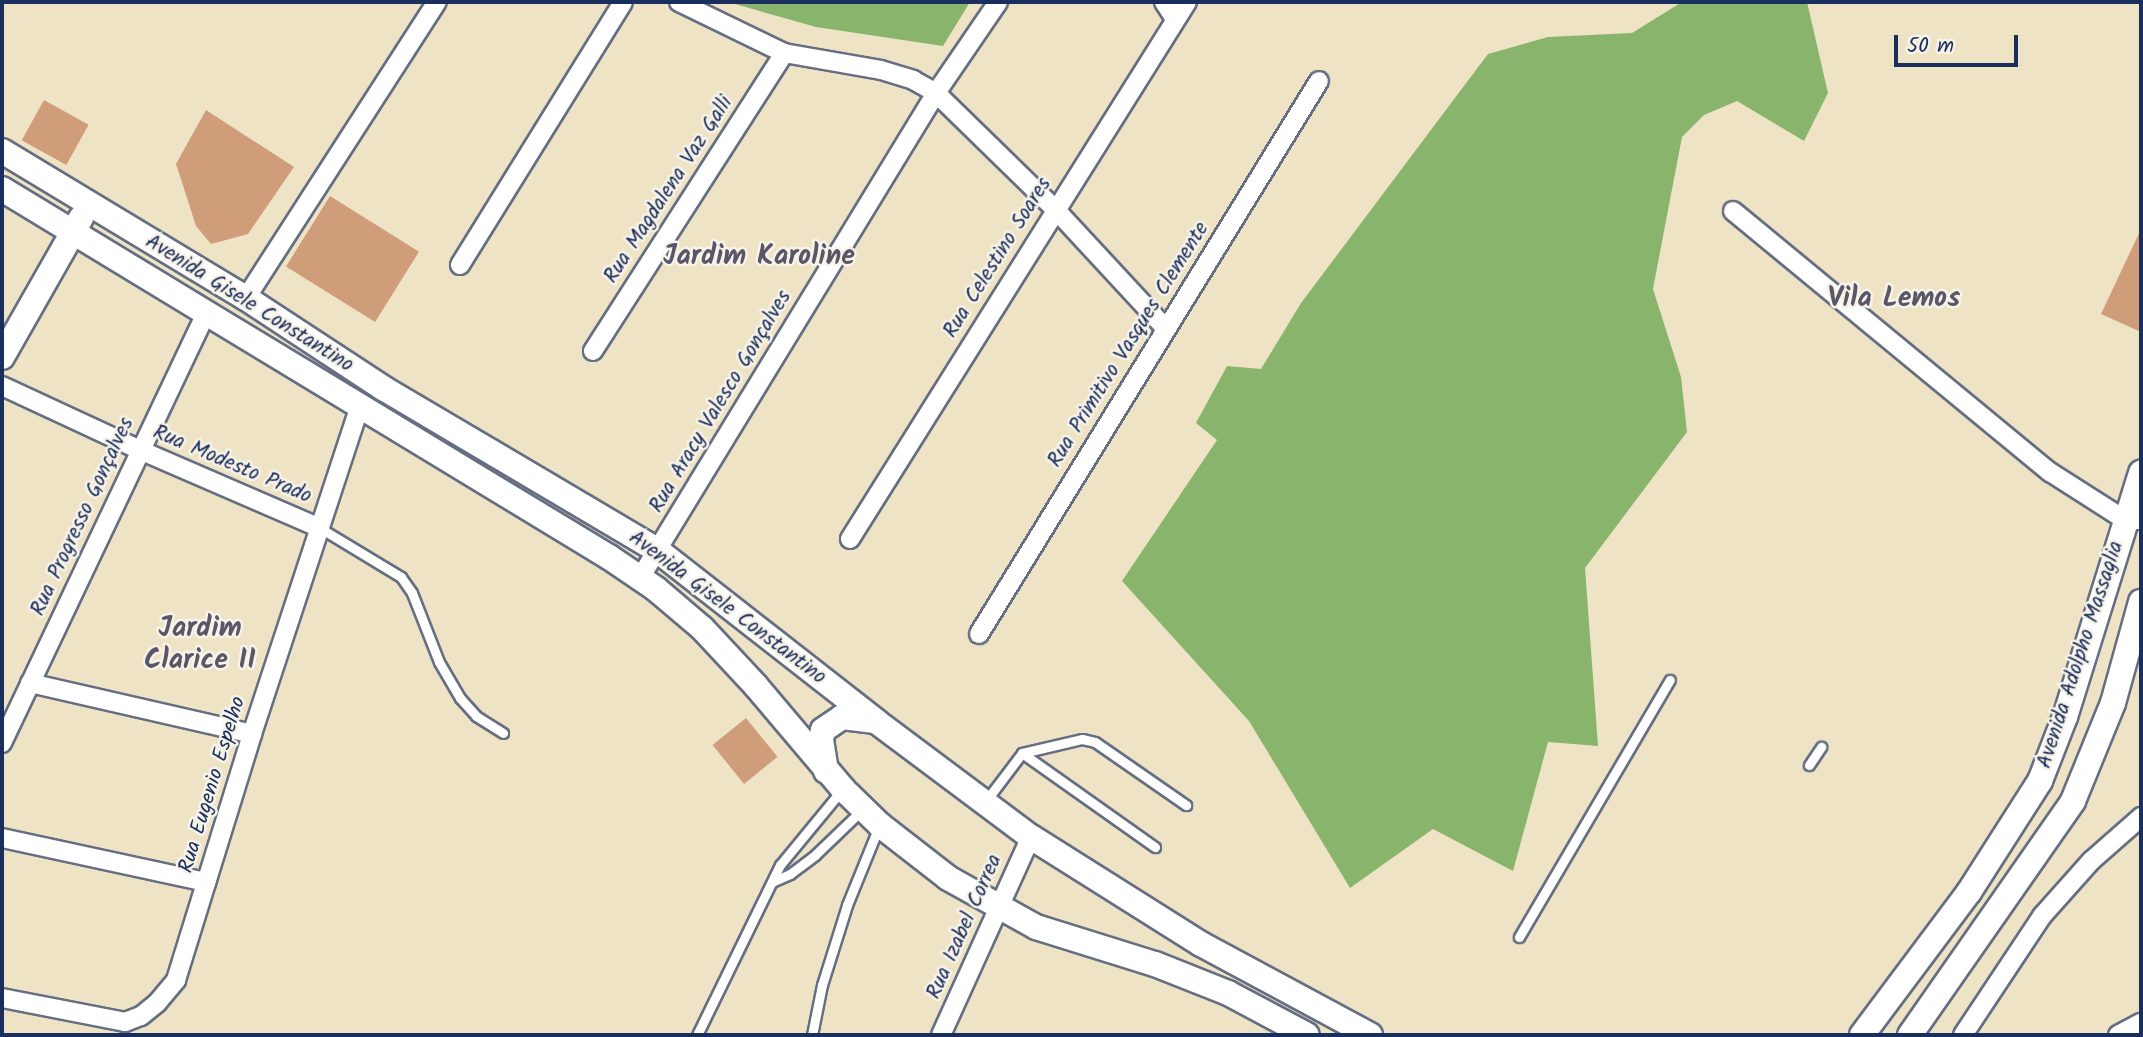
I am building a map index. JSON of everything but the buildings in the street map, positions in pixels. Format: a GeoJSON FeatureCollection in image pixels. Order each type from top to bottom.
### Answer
{"type":"FeatureCollection","features":[{"type":"Feature","properties":{"kind":"main road","name":"Avenida Gisele Constantino"},"geometry":{"type":"LineString","coordinates":[[2,152],[246,298],[383,388],[657,550],[877,722],[1031,837],[1201,944],[1370,1035]]}},
{"type":"Feature","properties":{"kind":"main road","name":"Avenida Gisele Constantino"},"geometry":{"type":"LineString","coordinates":[[2,188],[640,578],[702,628],[756,686],[834,780],[872,817],[948,878],[1036,927],[1155,964],[1228,993],[1307,1035]]}},
{"type":"Feature","properties":{"kind":"main road"},"geometry":{"type":"LineString","coordinates":[[2,357],[89,206]]}},
{"type":"Feature","properties":{"kind":"main road","name":"Avenida Adolpho Massaglia"},"geometry":{"type":"LineString","coordinates":[[1862,1035],[1969,892],[2039,781],[2065,717],[2133,520],[2141,473]]}},
{"type":"Feature","properties":{"kind":"main road","name":"Avenida Adolpho Massaglia"},"geometry":{"type":"LineString","coordinates":[[1910,1035],[2073,801],[2113,703],[2141,602]]}},
{"type":"Feature","properties":{"kind":"main road"},"geometry":{"type":"LineString","coordinates":[[834,780],[821,739],[823,730],[842,716],[877,722]]}},
{"type":"Feature","properties":{"kind":"street"},"geometry":{"type":"LineString","coordinates":[[246,298],[437,2]]}},
{"type":"Feature","properties":{"kind":"street"},"geometry":{"type":"LineString","coordinates":[[460,265],[623,2]]}},
{"type":"Feature","properties":{"kind":"street"},"geometry":{"type":"LineString","coordinates":[[679,2],[784,53],[881,70],[913,80],[936,93],[1055,209],[1166,329]]}},
{"type":"Feature","properties":{"kind":"street","name":"Rua Aracy Valesco Gonçalves"},"geometry":{"type":"LineString","coordinates":[[640,578],[936,93],[998,2]]}},
{"type":"Feature","properties":{"kind":"street"},"geometry":{"type":"LineString","coordinates":[[1164,2],[1175,19]]}},
{"type":"Feature","properties":{"kind":"street","name":"Rua Celestino Soares"},"geometry":{"type":"LineString","coordinates":[[850,539],[1186,2]]}},
{"type":"Feature","properties":{"kind":"street","name":"Rua Magdalena Vaz Galli"},"geometry":{"type":"LineString","coordinates":[[593,351],[784,53]]}},
{"type":"Feature","properties":{"kind":"street","name":"Rua Primitivo Vasques Clemente"},"geometry":{"type":"LineString","coordinates":[[979,634],[1319,81]]}},
{"type":"Feature","properties":{"kind":"street"},"geometry":{"type":"LineString","coordinates":[[1733,211],[2050,472],[2133,520]]}},
{"type":"Feature","properties":{"kind":"street","name":"Rua Progresso Gonçalves"},"geometry":{"type":"LineString","coordinates":[[2,743],[207,312]]}},
{"type":"Feature","properties":{"kind":"street","name":"Rua Modesto Prado"},"geometry":{"type":"LineString","coordinates":[[2,386],[140,450],[320,528]]}},
{"type":"Feature","properties":{"kind":"street","name":"Rua Eugenio Espelho"},"geometry":{"type":"LineString","coordinates":[[2,998],[125,1022],[141,1016],[157,1003],[176,980],[252,734],[360,406]]}},
{"type":"Feature","properties":{"kind":"street"},"geometry":{"type":"LineString","coordinates":[[30,684],[252,734]]}},
{"type":"Feature","properties":{"kind":"street"},"geometry":{"type":"LineString","coordinates":[[1963,1035],[2042,916],[2091,861],[2141,817]]}},
{"type":"Feature","properties":{"kind":"street","name":"Rua Izabel Correa"},"geometry":{"type":"LineString","coordinates":[[942,1035],[1031,837]]}},
{"type":"Feature","properties":{"kind":"street"},"geometry":{"type":"LineString","coordinates":[[2,838],[206,881]]}},
{"type":"Feature","properties":{"kind":"street"},"geometry":{"type":"LineString","coordinates":[[2118,1035],[2141,1023]]}},
{"type":"Feature","properties":{"kind":"lane","name":"Rua Modesto Prado"},"geometry":{"type":"LineString","coordinates":[[320,528],[401,577],[412,593],[439,662],[460,698],[476,716],[502,733]]}},
{"type":"Feature","properties":{"kind":"lane"},"geometry":{"type":"LineString","coordinates":[[1519,937],[1670,680]]}},
{"type":"Feature","properties":{"kind":"lane"},"geometry":{"type":"LineString","coordinates":[[985,802],[1022,753],[1082,739],[1094,742],[1186,805]]}},
{"type":"Feature","properties":{"kind":"lane"},"geometry":{"type":"LineString","coordinates":[[1809,765],[1821,747]]}},
{"type":"Feature","properties":{"kind":"lane"},"geometry":{"type":"LineString","coordinates":[[1022,753],[1155,847]]}},
{"type":"Feature","properties":{"kind":"lane"},"geometry":{"type":"LineString","coordinates":[[698,1035],[780,865],[834,780]]}},
{"type":"Feature","properties":{"kind":"lane"},"geometry":{"type":"LineString","coordinates":[[772,881],[790,874],[872,817]]}},
{"type":"Feature","properties":{"kind":"lane"},"geometry":{"type":"LineString","coordinates":[[812,1035],[822,985],[872,817]]}},
{"type":"Feature","properties":{"kind":"green space"},"geometry":{"type":"Polygon","coordinates":[[[728,2],[970,2],[943,46],[816,27],[728,2]]]}},
{"type":"Feature","properties":{"kind":"green space"},"geometry":{"type":"Polygon","coordinates":[[[1682,2],[1807,2],[1828,93],[1804,141],[1737,101],[1704,115],[1682,137],[1653,289],[1681,377],[1687,432],[1585,568],[1598,746],[1548,742],[1513,871],[1433,829],[1350,888],[1249,721],[1122,581],[1217,440],[1196,423],[1227,366],[1261,369],[1301,303],[1488,54],[1548,37],[1632,33],[1682,2]]]}},
{"type":"Feature","properties":{"kind":"district","name":"Jardim Karoline"},"geometry":{"type":"Point","coordinates":[759,257]}},
{"type":"Feature","properties":{"kind":"district","name":"Vila Lemos"},"geometry":{"type":"Point","coordinates":[1894,299]}},
{"type":"Feature","properties":{"kind":"district","name":"Jardim Clarice II"},"geometry":{"type":"Point","coordinates":[200,645]}}]}
